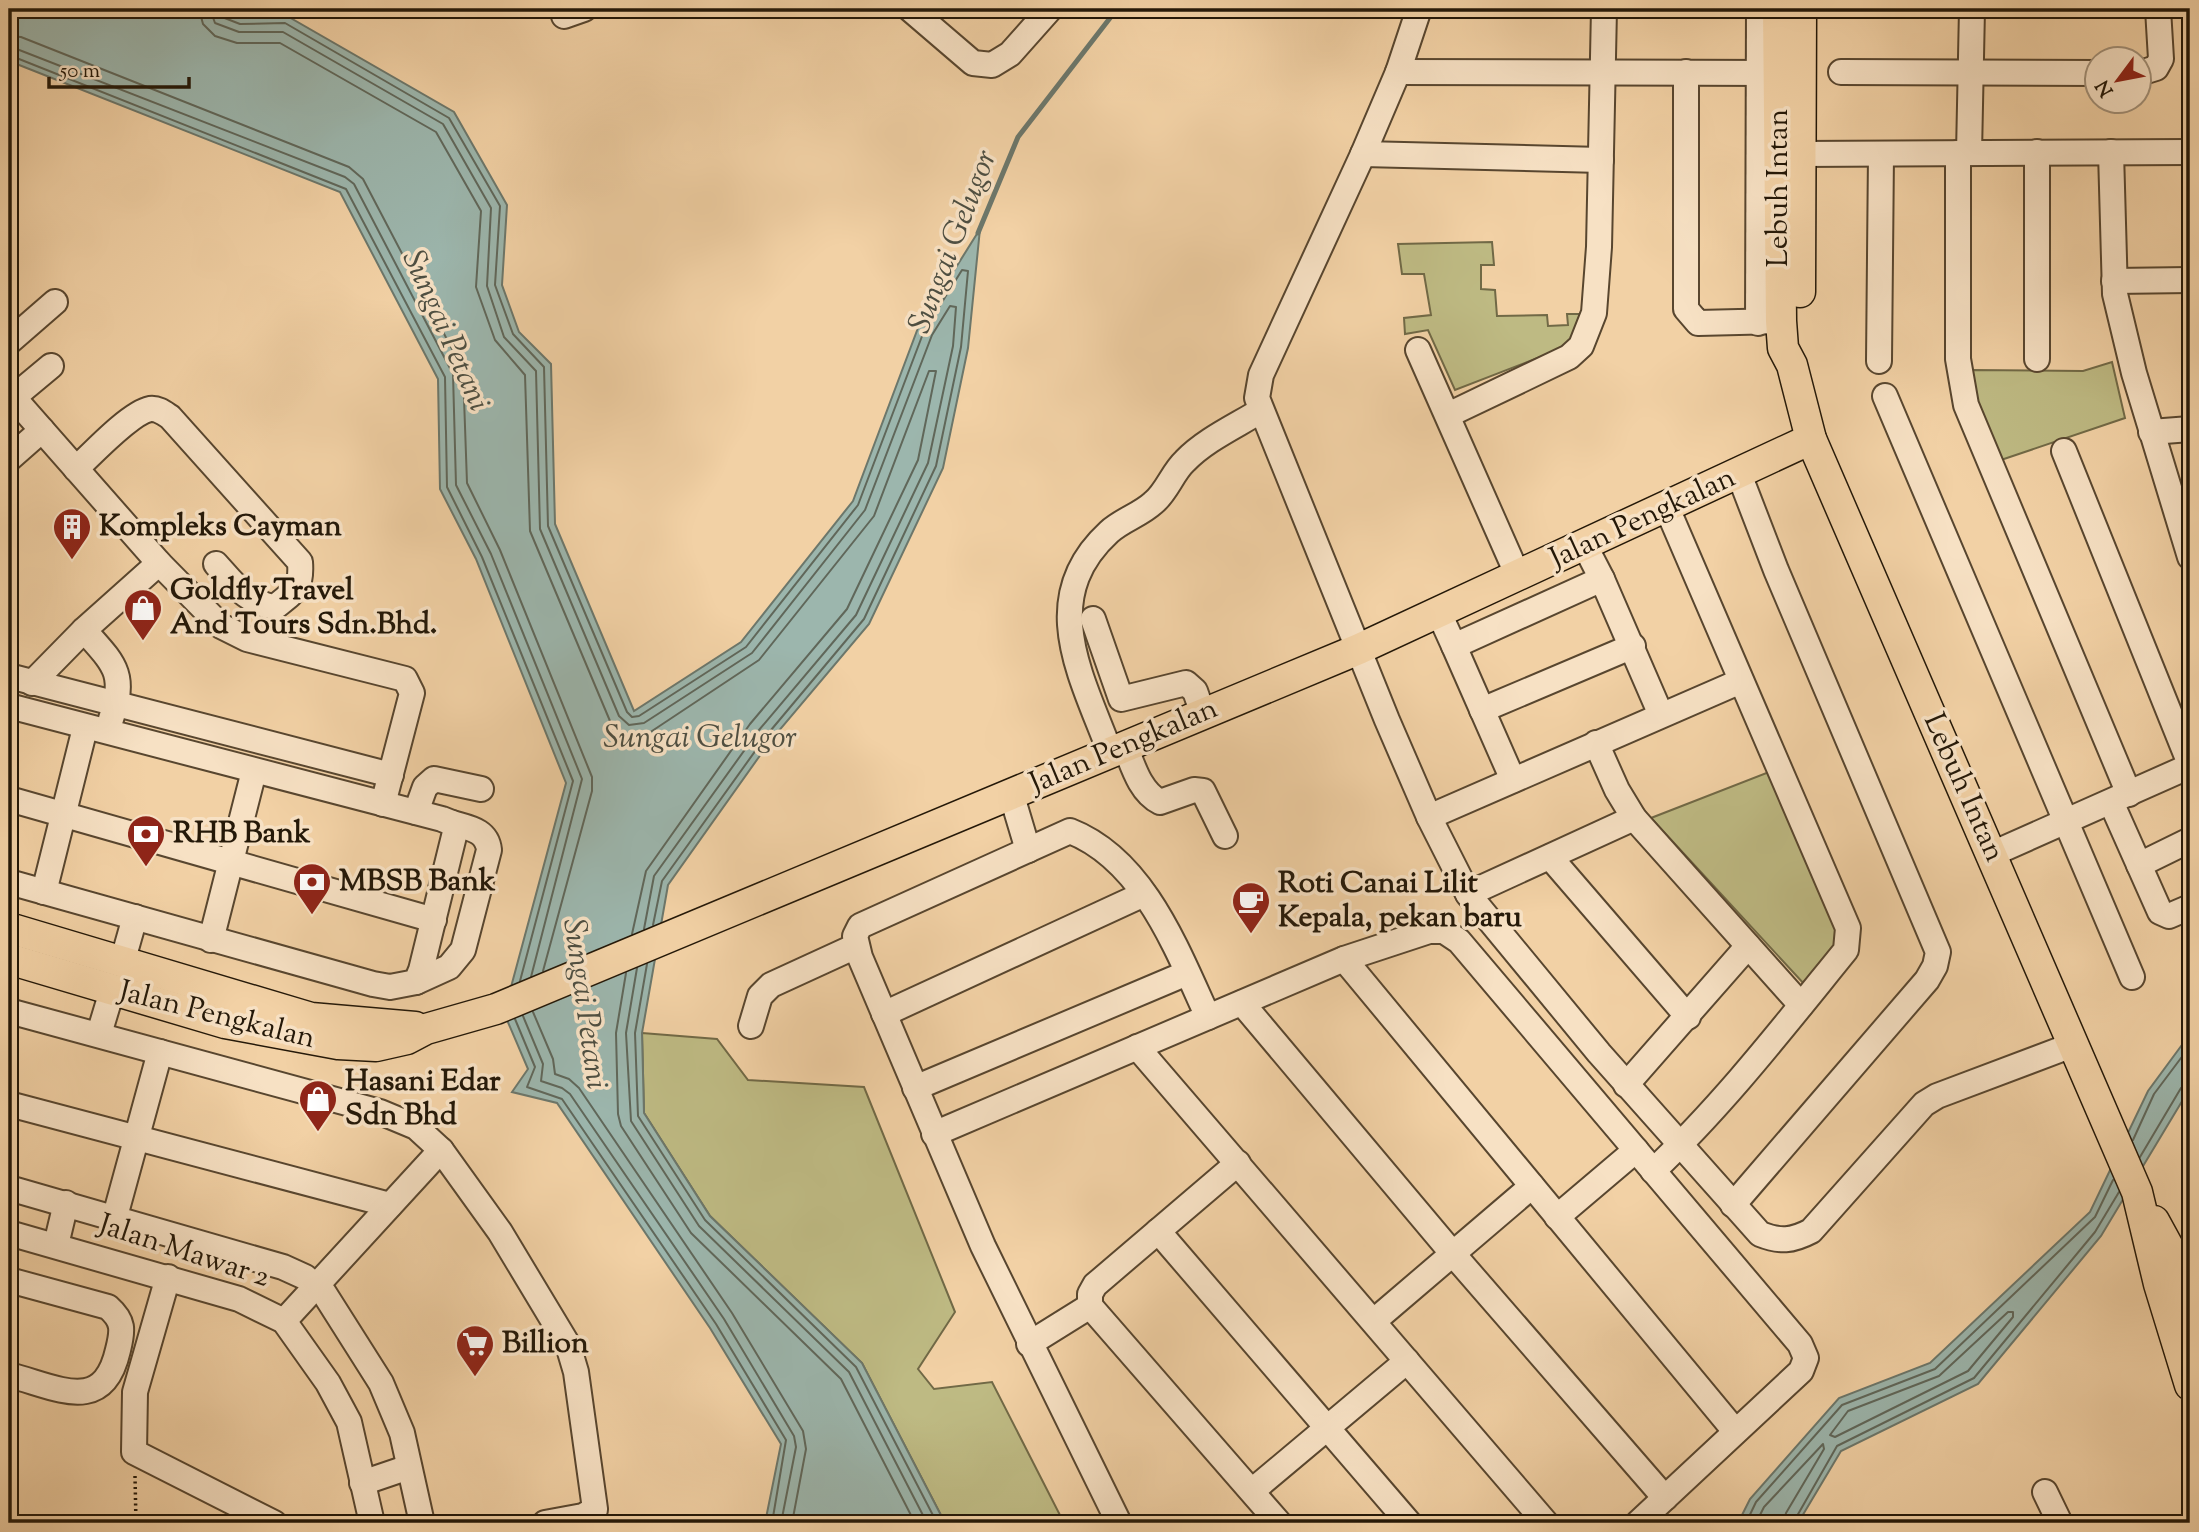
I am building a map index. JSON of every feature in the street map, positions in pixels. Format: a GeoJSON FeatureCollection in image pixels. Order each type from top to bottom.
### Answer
{"type":"FeatureCollection","features":[{"type":"Feature","properties":{"kind":"main road","name":"Lebuh Intan"},"geometry":{"type":"LineString","coordinates":[[1778,9],[1769,73],[1770,322],[1793,365],[1811,439],[2140,1199],[2171,1252],[2190,1301]]}},
{"type":"Feature","properties":{"kind":"main road","name":"Lebuh Intan"},"geometry":{"type":"LineString","coordinates":[[1793,365],[1800,322],[1801,9]]}},
{"type":"Feature","properties":{"kind":"main road","name":"Jalan Pengkalan"},"geometry":{"type":"LineString","coordinates":[[9,959],[225,1023],[338,1044],[376,1046],[407,1039],[426,1029],[496,1009],[1359,649],[1811,439]]}},
{"type":"Feature","properties":{"kind":"main road","name":"Jalan Pengkalan"},"geometry":{"type":"LineString","coordinates":[[9,928],[311,1018],[403,1024],[426,1029]]}},
{"type":"Feature","properties":{"kind":"main road","name":"Lebuh Intan"},"geometry":{"type":"LineString","coordinates":[[2140,1199],[2159,1283],[2190,1385]]}},
{"type":"Feature","properties":{"kind":"street"},"geometry":{"type":"LineString","coordinates":[[911,9],[973,63],[992,65],[1010,54],[1050,9]]}},
{"type":"Feature","properties":{"kind":"street"},"geometry":{"type":"LineString","coordinates":[[1419,9],[1398,72],[1363,154],[1258,386],[1260,411],[1429,817],[1468,894],[1679,1147],[1760,1234],[1776,1241],[1795,1239],[1811,1231],[1924,1104],[1937,1096],[2074,1044]]}},
{"type":"Feature","properties":{"kind":"street"},"geometry":{"type":"LineString","coordinates":[[1448,415],[1569,357],[1581,346],[1594,313],[1604,9]]}},
{"type":"Feature","properties":{"kind":"street"},"geometry":{"type":"LineString","coordinates":[[1398,72],[1603,70],[1769,73],[1759,9]]}},
{"type":"Feature","properties":{"kind":"street"},"geometry":{"type":"LineString","coordinates":[[1972,9],[1971,73],[1964,153],[1958,359],[1966,405],[2120,798],[2139,865],[2164,915],[2175,915],[2190,908]]}},
{"type":"Feature","properties":{"kind":"street"},"geometry":{"type":"LineString","coordinates":[[2154,69],[2161,59],[2158,9]]}},
{"type":"Feature","properties":{"kind":"street"},"geometry":{"type":"LineString","coordinates":[[1686,72],[1686,309],[1698,323],[1770,322]]}},
{"type":"Feature","properties":{"kind":"street"},"geometry":{"type":"LineString","coordinates":[[1841,72],[2084,73]]}},
{"type":"Feature","properties":{"kind":"street"},"geometry":{"type":"LineString","coordinates":[[2037,152],[2037,359]]}},
{"type":"Feature","properties":{"kind":"street"},"geometry":{"type":"LineString","coordinates":[[2111,152],[2114,281],[2123,334],[2190,557]]}},
{"type":"Feature","properties":{"kind":"street"},"geometry":{"type":"LineString","coordinates":[[1800,154],[2190,152]]}},
{"type":"Feature","properties":{"kind":"street"},"geometry":{"type":"LineString","coordinates":[[1363,154],[1601,159]]}},
{"type":"Feature","properties":{"kind":"street"},"geometry":{"type":"LineString","coordinates":[[1879,360],[1881,154]]}},
{"type":"Feature","properties":{"kind":"street"},"geometry":{"type":"LineString","coordinates":[[2114,281],[2190,280]]}},
{"type":"Feature","properties":{"kind":"street"},"geometry":{"type":"LineString","coordinates":[[9,342],[55,302]]}},
{"type":"Feature","properties":{"kind":"street"},"geometry":{"type":"LineString","coordinates":[[1418,350],[1518,576]]}},
{"type":"Feature","properties":{"kind":"street"},"geometry":{"type":"LineString","coordinates":[[51,366],[11,399],[42,430],[159,563],[221,626],[234,634],[405,679],[412,694],[383,804]]}},
{"type":"Feature","properties":{"kind":"street"},"geometry":{"type":"LineString","coordinates":[[1885,396],[2132,977]]}},
{"type":"Feature","properties":{"kind":"street"},"geometry":{"type":"LineString","coordinates":[[76,469],[129,422],[148,409],[159,409],[170,417],[300,562],[302,580],[295,591],[275,607],[264,606],[253,602],[216,564]]}},
{"type":"Feature","properties":{"kind":"street"},"geometry":{"type":"LineString","coordinates":[[1225,836],[1203,791],[1194,790],[1160,802],[1152,798],[1142,785],[1117,749],[1075,658],[1068,622],[1073,584],[1084,562],[1108,532],[1155,502],[1188,458],[1260,411]]}},
{"type":"Feature","properties":{"kind":"street"},"geometry":{"type":"LineString","coordinates":[[2151,432],[2190,429]]}},
{"type":"Feature","properties":{"kind":"street"},"geometry":{"type":"LineString","coordinates":[[9,459],[42,430]]}},
{"type":"Feature","properties":{"kind":"street"},"geometry":{"type":"LineString","coordinates":[[1992,854],[2190,765],[2064,451]]}},
{"type":"Feature","properties":{"kind":"street"},"geometry":{"type":"LineString","coordinates":[[1733,1205],[1927,980],[1935,966],[1938,952],[1776,570],[1739,474]]}},
{"type":"Feature","properties":{"kind":"street"},"geometry":{"type":"LineString","coordinates":[[1654,1171],[1679,1147],[1846,950],[1848,928],[1667,508]]}},
{"type":"Feature","properties":{"kind":"street"},"geometry":{"type":"LineString","coordinates":[[1585,546],[1633,646],[1661,715]]}},
{"type":"Feature","properties":{"kind":"street"},"geometry":{"type":"LineString","coordinates":[[20,680],[84,630],[159,563]]}},
{"type":"Feature","properties":{"kind":"street"},"geometry":{"type":"LineString","coordinates":[[1454,646],[1602,579]]}},
{"type":"Feature","properties":{"kind":"street"},"geometry":{"type":"LineString","coordinates":[[1439,612],[1513,780]]}},
{"type":"Feature","properties":{"kind":"street"},"geometry":{"type":"LineString","coordinates":[[1093,619],[1121,699],[1186,683],[1195,691],[1202,714]]}},
{"type":"Feature","properties":{"kind":"street"},"geometry":{"type":"LineString","coordinates":[[44,892],[64,814],[96,730],[116,705],[120,690],[119,673],[84,630]]}},
{"type":"Feature","properties":{"kind":"street"},"geometry":{"type":"LineString","coordinates":[[1482,710],[1633,646]]}},
{"type":"Feature","properties":{"kind":"street"},"geometry":{"type":"LineString","coordinates":[[20,680],[391,775]]}},
{"type":"Feature","properties":{"kind":"street"},"geometry":{"type":"LineString","coordinates":[[1429,817],[1741,681]]}},
{"type":"Feature","properties":{"kind":"street"},"geometry":{"type":"LineString","coordinates":[[9,706],[480,831],[488,841],[489,850],[463,950],[449,967],[402,986],[373,984],[9,882]]}},
{"type":"Feature","properties":{"kind":"street"},"geometry":{"type":"LineString","coordinates":[[1595,743],[1616,790],[1634,818],[1801,1005]]}},
{"type":"Feature","properties":{"kind":"street"},"geometry":{"type":"LineString","coordinates":[[211,940],[254,771]]}},
{"type":"Feature","properties":{"kind":"street"},"geometry":{"type":"LineString","coordinates":[[416,813],[425,787],[434,779],[481,789]]}},
{"type":"Feature","properties":{"kind":"street"},"geometry":{"type":"LineString","coordinates":[[1011,793],[1028,850]]}},
{"type":"Feature","properties":{"kind":"street"},"geometry":{"type":"LineString","coordinates":[[9,799],[433,920]]}},
{"type":"Feature","properties":{"kind":"street"},"geometry":{"type":"LineString","coordinates":[[1468,894],[1634,818]]}},
{"type":"Feature","properties":{"kind":"street"},"geometry":{"type":"LineString","coordinates":[[416,982],[455,832],[452,823]]}},
{"type":"Feature","properties":{"kind":"street"},"geometry":{"type":"LineString","coordinates":[[1119,1523],[1030,1344],[934,1134],[856,946],[855,936],[860,926],[1070,831],[1107,850],[1144,894],[1208,1017]]}},
{"type":"Feature","properties":{"kind":"street"},"geometry":{"type":"LineString","coordinates":[[2139,865],[2190,840]]}},
{"type":"Feature","properties":{"kind":"street"},"geometry":{"type":"LineString","coordinates":[[1550,857],[1688,1017]]}},
{"type":"Feature","properties":{"kind":"street"},"geometry":{"type":"LineString","coordinates":[[884,1014],[1144,894]]}},
{"type":"Feature","properties":{"kind":"street"},"geometry":{"type":"LineString","coordinates":[[122,963],[135,917]]}},
{"type":"Feature","properties":{"kind":"street"},"geometry":{"type":"LineString","coordinates":[[934,1134],[1344,959],[1429,932],[1444,931],[1459,941],[1654,1171],[1800,1344],[1806,1358],[1801,1371],[1638,1523]]}},
{"type":"Feature","properties":{"kind":"street"},"geometry":{"type":"LineString","coordinates":[[751,1026],[760,996],[771,985],[856,946]]}},
{"type":"Feature","properties":{"kind":"street"},"geometry":{"type":"LineString","coordinates":[[1626,1084],[1748,946]]}},
{"type":"Feature","properties":{"kind":"street"},"geometry":{"type":"LineString","coordinates":[[1344,959],[1734,1431]]}},
{"type":"Feature","properties":{"kind":"street"},"geometry":{"type":"LineString","coordinates":[[915,1088],[1187,973]]}},
{"type":"Feature","properties":{"kind":"street"},"geometry":{"type":"LineString","coordinates":[[99,1034],[112,990]]}},
{"type":"Feature","properties":{"kind":"street"},"geometry":{"type":"LineString","coordinates":[[1242,1003],[1453,1254],[1665,1498]]}},
{"type":"Feature","properties":{"kind":"street"},"geometry":{"type":"LineString","coordinates":[[9,1011],[392,1116],[416,1127],[441,1150],[500,1231],[568,1345],[576,1372],[596,1501],[601,1516],[583,1516],[545,1523]]}},
{"type":"Feature","properties":{"kind":"street"},"geometry":{"type":"LineString","coordinates":[[1137,1047],[1546,1523]]}},
{"type":"Feature","properties":{"kind":"street"},"geometry":{"type":"LineString","coordinates":[[114,1220],[160,1052]]}},
{"type":"Feature","properties":{"kind":"street"},"geometry":{"type":"LineString","coordinates":[[9,1104],[390,1205]]}},
{"type":"Feature","properties":{"kind":"street"},"geometry":{"type":"LineString","coordinates":[[284,1321],[441,1150]]}},
{"type":"Feature","properties":{"kind":"street"},"geometry":{"type":"LineString","coordinates":[[1557,1217],[1636,1150]]}},
{"type":"Feature","properties":{"kind":"street"},"geometry":{"type":"LineString","coordinates":[[1238,1163],[1095,1285],[1090,1294],[1090,1306],[1279,1523]]}},
{"type":"Feature","properties":{"kind":"street"},"geometry":{"type":"LineString","coordinates":[[1374,1321],[1532,1186]]}},
{"type":"Feature","properties":{"kind":"street"},"geometry":{"type":"LineString","coordinates":[[9,1188],[283,1267],[317,1286],[381,1383],[397,1420],[422,1523]]}},
{"type":"Feature","properties":{"kind":"street"},"geometry":{"type":"LineString","coordinates":[[56,1245],[66,1203]]}},
{"type":"Feature","properties":{"kind":"street"},"geometry":{"type":"LineString","coordinates":[[1158,1231],[1409,1523]]}},
{"type":"Feature","properties":{"kind":"street","name":"Jalan Mawar 2"},"geometry":{"type":"LineString","coordinates":[[9,1233],[239,1299],[271,1312],[284,1321],[309,1354],[344,1413],[356,1446],[372,1523]]}},
{"type":"Feature","properties":{"kind":"street"},"geometry":{"type":"LineString","coordinates":[[168,1277],[135,1392],[134,1452],[274,1523]]}},
{"type":"Feature","properties":{"kind":"street"},"geometry":{"type":"LineString","coordinates":[[9,1280],[108,1307],[118,1316],[123,1328],[113,1374],[101,1387],[90,1391],[71,1391],[9,1375]]}},
{"type":"Feature","properties":{"kind":"street"},"geometry":{"type":"LineString","coordinates":[[1030,1344],[1090,1306]]}},
{"type":"Feature","properties":{"kind":"street"},"geometry":{"type":"LineString","coordinates":[[1252,1491],[1407,1361]]}},
{"type":"Feature","properties":{"kind":"street"},"geometry":{"type":"LineString","coordinates":[[388,1523],[362,1483],[409,1467]]}},
{"type":"Feature","properties":{"kind":"street"},"geometry":{"type":"LineString","coordinates":[[2045,1492],[2060,1523]]}},
{"type":"Feature","properties":{"kind":"path"},"geometry":{"type":"LineString","coordinates":[[134,1452],[136,1523]]}},
{"type":"Feature","properties":{"kind":"shaded area"},"geometry":{"type":"Polygon","coordinates":[[[1492,242],[1494,265],[1481,265],[1481,289],[1495,290],[1497,316],[1547,315],[1548,326],[1568,325],[1567,314],[1586,314],[1571,345],[1455,390],[1428,330],[1405,334],[1404,318],[1431,315],[1424,274],[1402,274],[1398,244],[1492,242]]]}},
{"type":"Feature","properties":{"kind":"shaded area"},"geometry":{"type":"Polygon","coordinates":[[[2112,362],[2125,418],[2001,460],[1975,405],[1972,370],[2083,371],[2112,362]]]}},
{"type":"Feature","properties":{"kind":"shaded area"},"geometry":{"type":"Polygon","coordinates":[[[1769,772],[1837,924],[1836,951],[1805,985],[1651,818],[1769,772]]]}},
{"type":"Feature","properties":{"kind":"shaded area"},"geometry":{"type":"Polygon","coordinates":[[[642,1033],[717,1039],[748,1080],[864,1087],[955,1312],[918,1369],[934,1389],[992,1382],[1064,1523],[945,1523],[862,1363],[710,1216],[644,1113],[642,1033]]]}},
{"type":"Feature","properties":{"kind":"water","name":"Sungai Petani"},"geometry":{"type":"Polygon","coordinates":[[[9,9],[217,9],[241,17],[287,16],[454,112],[507,205],[502,285],[519,332],[551,364],[555,524],[634,711],[741,642],[853,501],[918,328],[980,229],[968,348],[943,468],[869,624],[771,740],[668,885],[642,1033],[644,1113],[710,1216],[862,1363],[945,1523],[765,1523],[781,1444],[710,1328],[557,1103],[512,1092],[528,1069],[504,1013],[566,783],[476,559],[440,489],[438,379],[340,192],[9,61],[9,9]]]}},
{"type":"Feature","properties":{"kind":"water"},"geometry":{"type":"Polygon","coordinates":[[[2190,1034],[2190,1088],[2101,1236],[1978,1384],[1841,1451],[1798,1523],[1738,1523],[1750,1499],[1839,1398],[1930,1363],[2090,1212],[2148,1091],[2190,1034]]]}},
{"type":"Feature","properties":{"kind":"waterway","name":"Sungai Gelugor"},"geometry":{"type":"LineString","coordinates":[[978,233],[1018,137],[1117,9]]}},
{"type":"Feature","properties":{"kind":"place","name":"Kompleks Cayman"},"geometry":{"type":"Point","coordinates":[72,561]}},
{"type":"Feature","properties":{"kind":"place","name":"Goldfly Travel And Tours Sdn.Bhd."},"geometry":{"type":"Point","coordinates":[143,642]}},
{"type":"Feature","properties":{"kind":"place","name":"RHB Bank"},"geometry":{"type":"Point","coordinates":[146,868]}},
{"type":"Feature","properties":{"kind":"place","name":"MBSB Bank"},"geometry":{"type":"Point","coordinates":[312,916]}},
{"type":"Feature","properties":{"kind":"place","name":"Roti Canai Lilit Kepala, pekan baru"},"geometry":{"type":"Point","coordinates":[1251,935]}},
{"type":"Feature","properties":{"kind":"place","name":"Hasani Edar Sdn Bhd"},"geometry":{"type":"Point","coordinates":[318,1133]}},
{"type":"Feature","properties":{"kind":"place","name":"Billion"},"geometry":{"type":"Point","coordinates":[475,1378]}}]}
